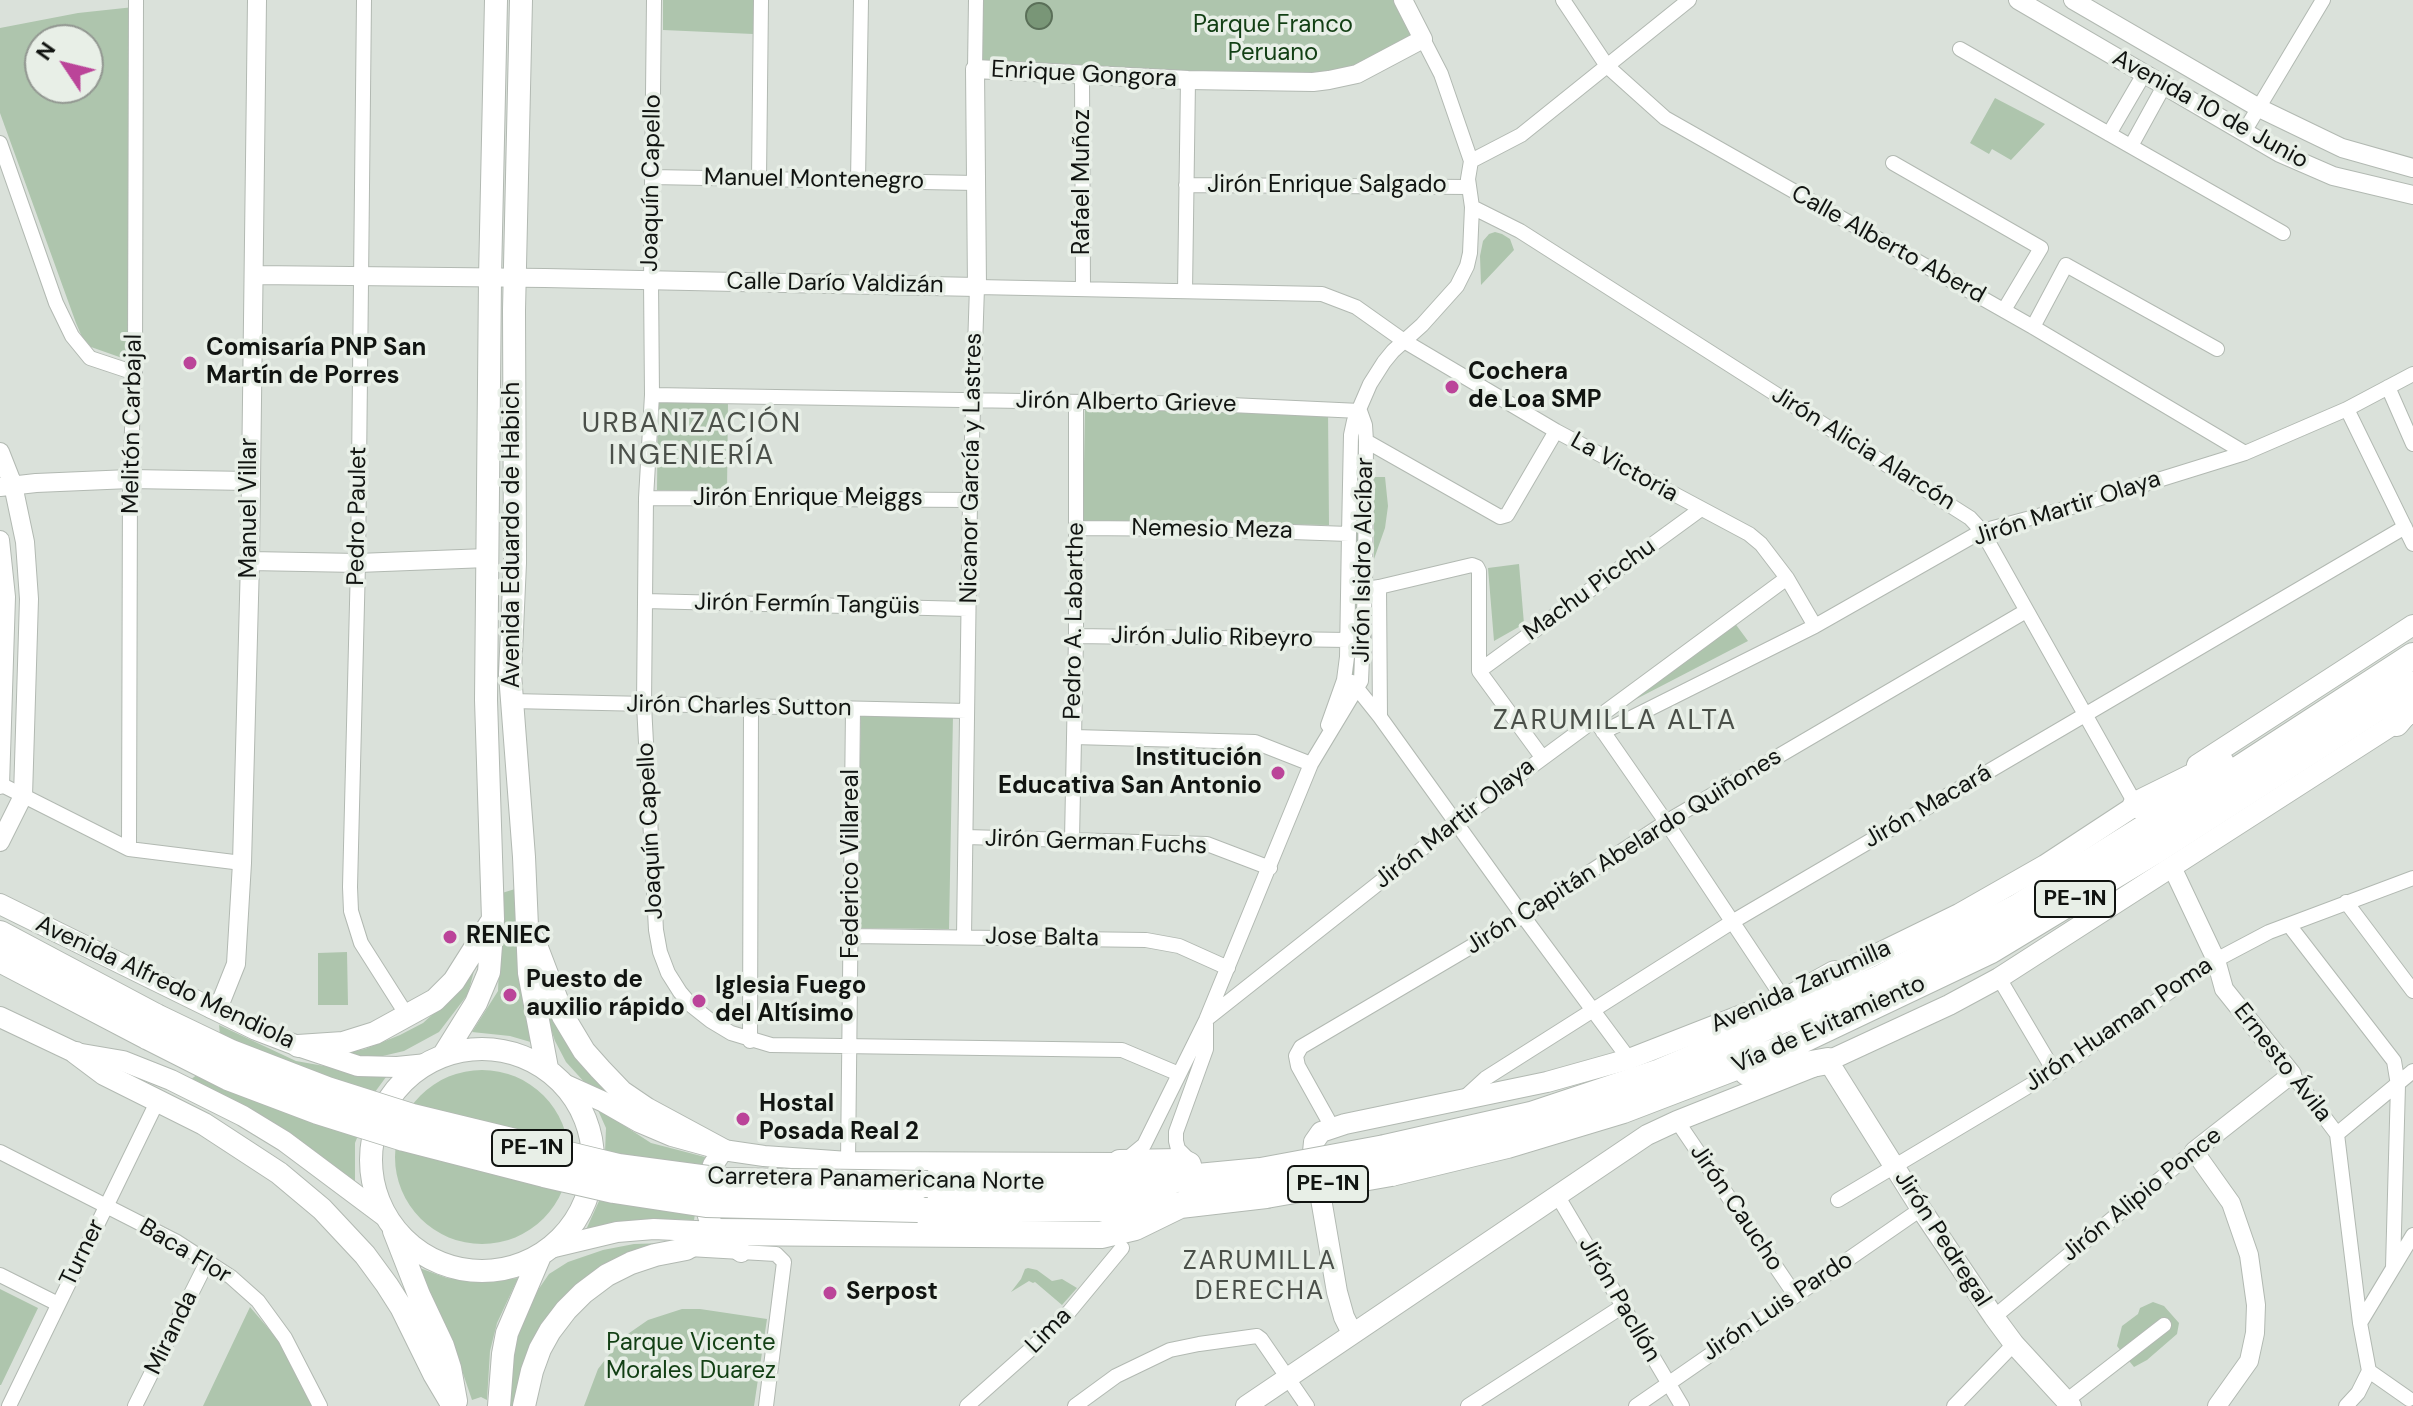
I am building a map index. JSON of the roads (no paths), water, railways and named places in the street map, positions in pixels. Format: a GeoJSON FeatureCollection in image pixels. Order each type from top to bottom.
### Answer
{"type":"FeatureCollection","features":[{"type":"Feature","properties":{"kind":"highway","name":"Vía de Evitamiento"},"geometry":{"type":"LineString","coordinates":[[1716,1063],[2009,912],[2413,656]]}},
{"type":"Feature","properties":{"kind":"highway","name":"Vía de Evitamiento"},"geometry":{"type":"LineString","coordinates":[[1180,1205],[1264,1183],[1388,1160],[1660,1072],[1785,1048],[1991,950],[2153,852],[2413,685]]}},
{"type":"Feature","properties":{"kind":"highway"},"geometry":{"type":"LineString","coordinates":[[2136,805],[2256,745],[2308,724]]}},
{"type":"Feature","properties":{"kind":"highway","name":"Carretera Panamericana Norte"},"geometry":{"type":"LineString","coordinates":[[0,934],[228,1077],[318,1111],[404,1138],[614,1190],[706,1204],[918,1209],[1180,1205]]}},
{"type":"Feature","properties":{"kind":"highway","name":"Carretera Panamericana Norte"},"geometry":{"type":"LineString","coordinates":[[0,959],[152,1027],[327,1090],[412,1117],[604,1164],[723,1181],[928,1184],[1145,1182],[1211,1172]]}},
{"type":"Feature","properties":{"kind":"highway"},"geometry":{"type":"LineString","coordinates":[[1828,1061],[1778,1070],[1716,1063],[1740,1027],[1835,974]]}},
{"type":"Feature","properties":{"kind":"highway"},"geometry":{"type":"LineString","coordinates":[[1120,1163],[1181,1162],[1211,1172]]}},
{"type":"Feature","properties":{"kind":"highway","name":"Vía de Evitamiento"},"geometry":{"type":"LineString","coordinates":[[1211,1172],[1264,1183]]}},
{"type":"Feature","properties":{"kind":"highway"},"geometry":{"type":"LineString","coordinates":[[716,1232],[1101,1235],[1135,1227],[1180,1205]]}},
{"type":"Feature","properties":{"kind":"main road","name":"Avenida Eduardo de Habich"},"geometry":{"type":"LineString","coordinates":[[435,1060],[476,1003],[489,972],[493,919],[486,700],[496,0]]}},
{"type":"Feature","properties":{"kind":"main road","name":"Avenida Eduardo de Habich"},"geometry":{"type":"LineString","coordinates":[[521,0],[515,278],[515,563],[510,674],[529,973],[547,1068]]}},
{"type":"Feature","properties":{"kind":"main road","name":"Avenida Zarumilla"},"geometry":{"type":"LineString","coordinates":[[1332,1127],[1547,1082],[1629,1059],[1835,974],[1956,916],[2033,872],[2413,625]]}},
{"type":"Feature","properties":{"kind":"main road"},"geometry":{"type":"LineString","coordinates":[[1246,1406],[1647,1135],[1828,1061],[1949,1005],[1999,978],[2407,713]]}},
{"type":"Feature","properties":{"kind":"main road"},"geometry":{"type":"LineString","coordinates":[[492,877],[503,888],[510,889],[525,874]]}},
{"type":"Feature","properties":{"kind":"main road","name":"Avenida Alfredo Mendiola"},"geometry":{"type":"LineString","coordinates":[[0,904],[211,1009],[298,1046],[358,1066],[397,1067],[435,1060]]}},
{"type":"Feature","properties":{"kind":"main road"},"geometry":{"type":"LineString","coordinates":[[298,1046],[343,1043],[375,1033],[435,1000],[454,981],[493,919]]}},
{"type":"Feature","properties":{"kind":"main road"},"geometry":{"type":"LineString","coordinates":[[526,921],[556,1000],[584,1051],[622,1092],[723,1150]]}},
{"type":"Feature","properties":{"kind":"main road"},"geometry":{"type":"LineString","coordinates":[[171,1080],[196,1064],[205,1049],[211,1034],[211,1009]]}},
{"type":"Feature","properties":{"kind":"main road"},"geometry":{"type":"LineString","coordinates":[[0,1017],[76,1053],[104,1074],[204,1124],[279,1173],[322,1209],[365,1255],[387,1285],[455,1406]]}},
{"type":"Feature","properties":{"kind":"main road"},"geometry":{"type":"LineString","coordinates":[[76,1053],[123,1061],[171,1080],[243,1116],[284,1141],[389,1222],[408,1242],[435,1262],[469,1271],[504,1270],[529,1262],[545,1252],[575,1221],[590,1187],[593,1150],[584,1114],[564,1084],[547,1068],[514,1053],[478,1048],[435,1060],[399,1086],[381,1116],[372,1150],[374,1185],[389,1222],[419,1295],[443,1346],[450,1368],[455,1406]]}},
{"type":"Feature","properties":{"kind":"main road","name":"Jirón Pedregal"},"geometry":{"type":"LineString","coordinates":[[1828,1061],[1890,1170],[1921,1209],[2014,1344],[2068,1404]]}},
{"type":"Feature","properties":{"kind":"main road"},"geometry":{"type":"LineString","coordinates":[[564,1084],[672,1136],[723,1150],[764,1156],[848,1162],[1120,1163]]}},
{"type":"Feature","properties":{"kind":"main road"},"geometry":{"type":"LineString","coordinates":[[1332,1127],[1319,1133],[1313,1149],[1337,1292],[1352,1333]]}},
{"type":"Feature","properties":{"kind":"main road"},"geometry":{"type":"LineString","coordinates":[[723,1150],[713,1165],[705,1199],[708,1216],[716,1232],[741,1252]]}},
{"type":"Feature","properties":{"kind":"main road"},"geometry":{"type":"LineString","coordinates":[[545,1252],[629,1231],[716,1232]]}},
{"type":"Feature","properties":{"kind":"main road"},"geometry":{"type":"LineString","coordinates":[[524,1406],[540,1349],[558,1321],[583,1293],[607,1275],[631,1263],[686,1249],[716,1232]]}},
{"type":"Feature","properties":{"kind":"main road"},"geometry":{"type":"LineString","coordinates":[[499,1406],[507,1333],[545,1252]]}},
{"type":"Feature","properties":{"kind":"street","name":"Melitón Carbajal"},"geometry":{"type":"LineString","coordinates":[[129,849],[136,0]]}},
{"type":"Feature","properties":{"kind":"street","name":"Manuel Villar"},"geometry":{"type":"LineString","coordinates":[[211,1009],[222,999],[236,964],[242,863],[250,561],[257,0]]}},
{"type":"Feature","properties":{"kind":"street","name":"Pedro Paulet"},"geometry":{"type":"LineString","coordinates":[[364,0],[351,911],[361,943],[408,1017]]}},
{"type":"Feature","properties":{"kind":"street","name":"Joaquín Capello"},"geometry":{"type":"LineString","coordinates":[[654,0],[652,395],[646,498],[644,705],[654,900],[660,952],[668,973],[692,1006],[731,1033],[750,1041],[771,1045],[850,1047],[1122,1050],[1179,1074]]}},
{"type":"Feature","properties":{"kind":"street"},"geometry":{"type":"LineString","coordinates":[[759,179],[761,0]]}},
{"type":"Feature","properties":{"kind":"street"},"geometry":{"type":"LineString","coordinates":[[858,181],[861,0]]}},
{"type":"Feature","properties":{"kind":"street","name":"Nicanor García y Lastres"},"geometry":{"type":"LineString","coordinates":[[964,937],[970,500],[977,287],[976,0]]}},
{"type":"Feature","properties":{"kind":"street","name":"Jirón Isidro Alcíbar"},"geometry":{"type":"LineString","coordinates":[[1320,748],[1345,674],[1351,435],[1354,421],[1370,384],[1384,362],[1457,286],[1470,253],[1471,161],[1441,74],[1403,0]]}},
{"type":"Feature","properties":{"kind":"street","name":"Calle Alberto Aberd"},"geometry":{"type":"LineString","coordinates":[[1563,0],[1607,66],[1665,118],[2004,310],[2245,453]]}},
{"type":"Feature","properties":{"kind":"street"},"geometry":{"type":"LineString","coordinates":[[1471,161],[1521,135],[1689,0]]}},
{"type":"Feature","properties":{"kind":"street","name":"Avenida 10 de Junio"},"geometry":{"type":"LineString","coordinates":[[2073,0],[2259,108],[2342,148],[2413,168]]}},
{"type":"Feature","properties":{"kind":"street"},"geometry":{"type":"LineString","coordinates":[[2244,132],[2323,0]]}},
{"type":"Feature","properties":{"kind":"street","name":"Avenida 10 de Junio"},"geometry":{"type":"LineString","coordinates":[[2020,1],[2280,153],[2333,176],[2413,195]]}},
{"type":"Feature","properties":{"kind":"street","name":"Enrique Gongora"},"geometry":{"type":"LineString","coordinates":[[975,69],[1188,80],[1313,82],[1357,74],[1423,39]]}},
{"type":"Feature","properties":{"kind":"street"},"geometry":{"type":"LineString","coordinates":[[1960,49],[2283,233]]}},
{"type":"Feature","properties":{"kind":"street"},"geometry":{"type":"LineString","coordinates":[[2109,134],[2144,74]]}},
{"type":"Feature","properties":{"kind":"street","name":"Rafael Muñoz"},"geometry":{"type":"LineString","coordinates":[[1082,75],[1083,289]]}},
{"type":"Feature","properties":{"kind":"street"},"geometry":{"type":"LineString","coordinates":[[1185,291],[1188,80]]}},
{"type":"Feature","properties":{"kind":"street"},"geometry":{"type":"LineString","coordinates":[[2131,146],[2164,86]]}},
{"type":"Feature","properties":{"kind":"street"},"geometry":{"type":"LineString","coordinates":[[0,143],[56,303],[72,336],[90,358],[135,373]]}},
{"type":"Feature","properties":{"kind":"street"},"geometry":{"type":"LineString","coordinates":[[2333,176],[2342,148]]}},
{"type":"Feature","properties":{"kind":"street"},"geometry":{"type":"LineString","coordinates":[[1893,163],[2041,248],[2004,310]]}},
{"type":"Feature","properties":{"kind":"street","name":"Manuel Montenegro"},"geometry":{"type":"LineString","coordinates":[[652,177],[976,183]]}},
{"type":"Feature","properties":{"kind":"street","name":"Jirón Enrique Salgado"},"geometry":{"type":"LineString","coordinates":[[1186,185],[1469,187]]}},
{"type":"Feature","properties":{"kind":"street","name":"Jirón Alicia Alarcón"},"geometry":{"type":"LineString","coordinates":[[1472,207],[1558,255],[1970,518],[1982,531],[2136,805]]}},
{"type":"Feature","properties":{"kind":"street"},"geometry":{"type":"LineString","coordinates":[[2033,327],[2066,265],[2217,349]]}},
{"type":"Feature","properties":{"kind":"street","name":"Calle Darío Valdizán"},"geometry":{"type":"LineString","coordinates":[[254,275],[1322,294],[1356,307],[1404,341]]}},
{"type":"Feature","properties":{"kind":"street","name":"La Victoria"},"geometry":{"type":"LineString","coordinates":[[1404,341],[1556,431],[1755,538],[1787,578],[1815,626]]}},
{"type":"Feature","properties":{"kind":"street","name":"Jirón Martir Olaya"},"geometry":{"type":"LineString","coordinates":[[1603,732],[1815,626],[1982,531],[2068,508],[2245,453],[2347,409],[2413,374]]}},
{"type":"Feature","properties":{"kind":"street"},"geometry":{"type":"LineString","coordinates":[[2388,387],[2413,444]]}},
{"type":"Feature","properties":{"kind":"street","name":"Jirón Alberto Grieve"},"geometry":{"type":"LineString","coordinates":[[652,395],[1209,404],[1360,411]]}},
{"type":"Feature","properties":{"kind":"street","name":"Pedro A. Labarthe"},"geometry":{"type":"LineString","coordinates":[[1072,840],[1076,403]]}},
{"type":"Feature","properties":{"kind":"street"},"geometry":{"type":"LineString","coordinates":[[2347,409],[2413,544]]}},
{"type":"Feature","properties":{"kind":"street","name":"Jirón Isidro Alcíbar"},"geometry":{"type":"LineString","coordinates":[[1120,1163],[1144,1145],[1206,1020],[1311,764],[1358,689],[1372,588],[1365,425],[1360,411]]}},
{"type":"Feature","properties":{"kind":"street"},"geometry":{"type":"LineString","coordinates":[[1366,441],[1500,517],[1507,515],[1556,431]]}},
{"type":"Feature","properties":{"kind":"street"},"geometry":{"type":"LineString","coordinates":[[0,452],[6,486],[25,542],[29,599],[23,796],[0,842]]}},
{"type":"Feature","properties":{"kind":"street"},"geometry":{"type":"LineString","coordinates":[[6,486],[130,479],[249,481]]}},
{"type":"Feature","properties":{"kind":"street","name":"Jirón Enrique Meiggs"},"geometry":{"type":"LineString","coordinates":[[646,498],[970,500]]}},
{"type":"Feature","properties":{"kind":"street","name":"Machu Picchu"},"geometry":{"type":"LineString","coordinates":[[1479,671],[1701,509]]}},
{"type":"Feature","properties":{"kind":"street","name":"Jirón Macará"},"geometry":{"type":"LineString","coordinates":[[1461,1101],[1486,1078],[1732,922],[2405,527]]}},
{"type":"Feature","properties":{"kind":"street","name":"Nemesio Meza"},"geometry":{"type":"LineString","coordinates":[[1076,528],[1349,534]]}},
{"type":"Feature","properties":{"kind":"street"},"geometry":{"type":"LineString","coordinates":[[0,540],[3,597],[0,784],[129,849],[242,863]]}},
{"type":"Feature","properties":{"kind":"street"},"geometry":{"type":"LineString","coordinates":[[250,561],[358,563],[487,558]]}},
{"type":"Feature","properties":{"kind":"street"},"geometry":{"type":"LineString","coordinates":[[1380,717],[1372,588],[1472,565],[1479,571],[1479,671],[1542,757]]}},
{"type":"Feature","properties":{"kind":"street","name":"Jirón Martir Olaya"},"geometry":{"type":"LineString","coordinates":[[1206,1020],[1456,822],[1787,578]]}},
{"type":"Feature","properties":{"kind":"street","name":"Jirón Fermín Tangüis"},"geometry":{"type":"LineString","coordinates":[[645,601],[968,609]]}},
{"type":"Feature","properties":{"kind":"street","name":"Jirón Capitán Abelardo Quiñones"},"geometry":{"type":"LineString","coordinates":[[1332,1127],[1298,1066],[1296,1056],[1301,1047],[1523,916],[1666,822],[2026,611]]}},
{"type":"Feature","properties":{"kind":"street","name":"Jirón Julio Ribeyro"},"geometry":{"type":"LineString","coordinates":[[1076,636],[1348,640]]}},
{"type":"Feature","properties":{"kind":"street"},"geometry":{"type":"LineString","coordinates":[[1345,674],[1380,717],[1629,1059]]}},
{"type":"Feature","properties":{"kind":"street","name":"Jirón Charles Sutton"},"geometry":{"type":"LineString","coordinates":[[511,701],[967,711]]}},
{"type":"Feature","properties":{"kind":"street"},"geometry":{"type":"LineString","coordinates":[[750,1041],[751,707]]}},
{"type":"Feature","properties":{"kind":"street","name":"Federico Villareal"},"geometry":{"type":"LineString","coordinates":[[848,1162],[853,709]]}},
{"type":"Feature","properties":{"kind":"street"},"geometry":{"type":"LineString","coordinates":[[1594,719],[1783,998]]}},
{"type":"Feature","properties":{"kind":"street"},"geometry":{"type":"LineString","coordinates":[[1074,737],[1255,742],[1311,764]]}},
{"type":"Feature","properties":{"kind":"street","name":"Jirón German Fuchs"},"geometry":{"type":"LineString","coordinates":[[966,837],[1207,844],[1270,868]]}},
{"type":"Feature","properties":{"kind":"street","name":"Ernesto Ávila"},"geometry":{"type":"LineString","coordinates":[[2172,867],[2216,960],[2224,989],[2337,1134],[2360,1323],[2369,1371]]}},
{"type":"Feature","properties":{"kind":"street","name":"Jirón Huaman Poma"},"geometry":{"type":"LineString","coordinates":[[1838,1200],[2054,1071],[2216,960],[2289,925],[2413,878]]}},
{"type":"Feature","properties":{"kind":"street"},"geometry":{"type":"LineString","coordinates":[[2346,902],[2408,975],[2413,991]]}},
{"type":"Feature","properties":{"kind":"street"},"geometry":{"type":"LineString","coordinates":[[2289,925],[2394,1061],[2398,1085],[2393,1267]]}},
{"type":"Feature","properties":{"kind":"street","name":"Jose Balta"},"geometry":{"type":"LineString","coordinates":[[851,936],[1146,940],[1179,946],[1228,968]]}},
{"type":"Feature","properties":{"kind":"street"},"geometry":{"type":"LineString","coordinates":[[1999,978],[2054,1071]]}},
{"type":"Feature","properties":{"kind":"street","name":"Jirón Isidro Alcíbar"},"geometry":{"type":"LineString","coordinates":[[1206,1020],[1206,1049],[1176,1132],[1176,1141],[1185,1157],[1211,1172]]}},
{"type":"Feature","properties":{"kind":"street"},"geometry":{"type":"LineString","coordinates":[[2337,1134],[2413,1071]]}},
{"type":"Feature","properties":{"kind":"street","name":"Jirón Alipio Ponce"},"geometry":{"type":"LineString","coordinates":[[1994,1317],[2292,1074]]}},
{"type":"Feature","properties":{"kind":"street","name":"Turner"},"geometry":{"type":"LineString","coordinates":[[9,1406],[158,1100]]}},
{"type":"Feature","properties":{"kind":"street","name":"Jirón Caucho"},"geometry":{"type":"LineString","coordinates":[[1677,1121],[1795,1295]]}},
{"type":"Feature","properties":{"kind":"street"},"geometry":{"type":"LineString","coordinates":[[2194,1151],[2231,1203],[2249,1255],[2256,1305],[2255,1333],[2249,1361],[2217,1406]]}},
{"type":"Feature","properties":{"kind":"street","name":"Baca Flor"},"geometry":{"type":"LineString","coordinates":[[0,1152],[177,1242],[231,1277],[258,1301],[285,1338],[320,1406]]}},
{"type":"Feature","properties":{"kind":"street","name":"Jirón Pacllón"},"geometry":{"type":"LineString","coordinates":[[1557,1195],[1682,1406]]}},
{"type":"Feature","properties":{"kind":"street","name":"Jirón Luis Pardo"},"geometry":{"type":"LineString","coordinates":[[1636,1406],[1921,1209]]}},
{"type":"Feature","properties":{"kind":"street"},"geometry":{"type":"LineString","coordinates":[[2360,1323],[2413,1235]]}},
{"type":"Feature","properties":{"kind":"street","name":"Lima"},"geometry":{"type":"LineString","coordinates":[[967,1406],[1069,1312],[1122,1248]]}},
{"type":"Feature","properties":{"kind":"street"},"geometry":{"type":"LineString","coordinates":[[686,1249],[776,1254],[784,1262],[766,1406]]}},
{"type":"Feature","properties":{"kind":"street","name":"Miranda"},"geometry":{"type":"LineString","coordinates":[[135,1406],[208,1260]]}},
{"type":"Feature","properties":{"kind":"street"},"geometry":{"type":"LineString","coordinates":[[0,1275],[58,1304]]}},
{"type":"Feature","properties":{"kind":"street"},"geometry":{"type":"LineString","coordinates":[[1468,1406],[1623,1306]]}},
{"type":"Feature","properties":{"kind":"street"},"geometry":{"type":"LineString","coordinates":[[2068,1404],[2164,1325]]}},
{"type":"Feature","properties":{"kind":"street"},"geometry":{"type":"LineString","coordinates":[[1075,1406],[1116,1376],[1160,1354],[1190,1345],[1257,1336],[1307,1406]]}},
{"type":"Feature","properties":{"kind":"street"},"geometry":{"type":"LineString","coordinates":[[1954,1406],[2014,1344]]}},
{"type":"Feature","properties":{"kind":"street"},"geometry":{"type":"LineString","coordinates":[[2346,1406],[2358,1393],[2369,1371],[2409,1400]]}},
{"type":"Feature","properties":{"kind":"place","name":"Comisaría PNP San Martín de Porres"},"geometry":{"type":"Point","coordinates":[190,363]}},
{"type":"Feature","properties":{"kind":"place","name":"Cochera de Loa SMP"},"geometry":{"type":"Point","coordinates":[1452,387]}},
{"type":"Feature","properties":{"kind":"place","name":"Institución Educativa San Antonio"},"geometry":{"type":"Point","coordinates":[1278,773]}},
{"type":"Feature","properties":{"kind":"place","name":"RENIEC"},"geometry":{"type":"Point","coordinates":[450,937]}},
{"type":"Feature","properties":{"kind":"place","name":"Puesto de auxilio rápido"},"geometry":{"type":"Point","coordinates":[510,995]}},
{"type":"Feature","properties":{"kind":"place","name":"Iglesia Fuego del Altísimo"},"geometry":{"type":"Point","coordinates":[699,1001]}},
{"type":"Feature","properties":{"kind":"place","name":"Hostal Posada Real 2"},"geometry":{"type":"Point","coordinates":[743,1119]}},
{"type":"Feature","properties":{"kind":"place","name":"Serpost"},"geometry":{"type":"Point","coordinates":[830,1293]}},
{"type":"Feature","properties":{"kind":"district","name":"URBANIZACIÓN INGENIERÍA"},"geometry":{"type":"Point","coordinates":[692,441]}},
{"type":"Feature","properties":{"kind":"district","name":"ZARUMILLA ALTA"},"geometry":{"type":"Point","coordinates":[1615,722]}},
{"type":"Feature","properties":{"kind":"district","name":"ZARUMILLA DERECHA"},"geometry":{"type":"Point","coordinates":[1260,1277]}},
{"type":"Feature","properties":{"kind":"park label","name":"Parque Franco Peruano"},"geometry":{"type":"Point","coordinates":[1273,40]}},
{"type":"Feature","properties":{"kind":"park label","name":"Parque Vicente Morales Duarez"},"geometry":{"type":"Point","coordinates":[691,1358]}}]}
